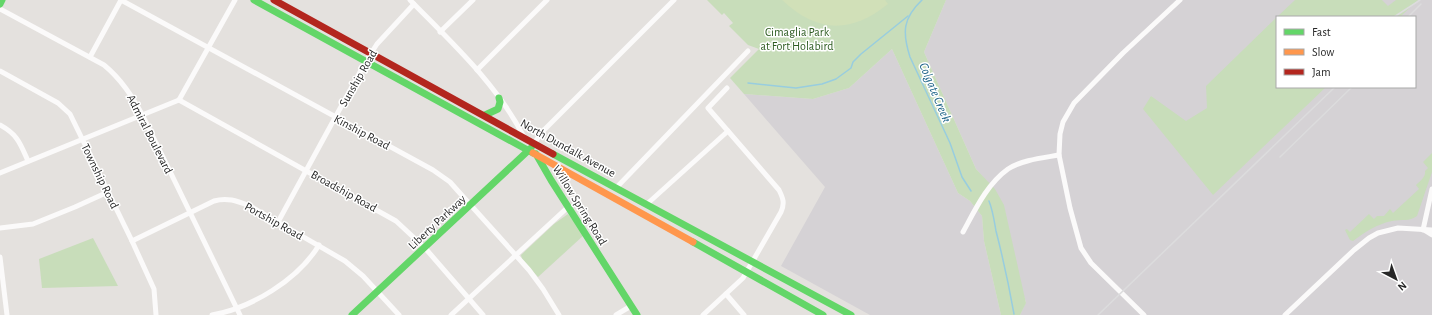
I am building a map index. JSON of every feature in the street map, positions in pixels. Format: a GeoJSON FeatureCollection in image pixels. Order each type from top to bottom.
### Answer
{"type":"FeatureCollection","features":[{"type":"Feature","properties":{"kind":"main road"},"geometry":{"type":"LineString","coordinates":[[0,4],[2,0]]}},
{"type":"Feature","properties":{"kind":"main road","name":"North Dundalk Avenue"},"geometry":{"type":"LineString","coordinates":[[254,0],[366,61],[532,147],[616,188],[852,315]]}},
{"type":"Feature","properties":{"kind":"main road","name":"North Dundalk Avenue"},"geometry":{"type":"LineString","coordinates":[[274,0],[524,137],[537,155],[824,315]]}},
{"type":"Feature","properties":{"kind":"main road"},"geometry":{"type":"LineString","coordinates":[[484,115],[498,108],[500,102],[499,98]]}},
{"type":"Feature","properties":{"kind":"main road","name":"Liberty Parkway"},"geometry":{"type":"LineString","coordinates":[[352,315],[532,147]]}},
{"type":"Feature","properties":{"kind":"main road","name":"Willow Spring Road"},"geometry":{"type":"LineString","coordinates":[[537,155],[636,315]]}},
{"type":"Feature","properties":{"kind":"street","name":"Kinship Road"},"geometry":{"type":"LineString","coordinates":[[121,0],[335,117],[450,182],[529,270],[559,315]]}},
{"type":"Feature","properties":{"kind":"street"},"geometry":{"type":"LineString","coordinates":[[90,57],[121,0]]}},
{"type":"Feature","properties":{"kind":"street"},"geometry":{"type":"LineString","coordinates":[[0,173],[179,100],[235,0]]}},
{"type":"Feature","properties":{"kind":"street"},"geometry":{"type":"LineString","coordinates":[[410,0],[477,70],[499,98],[524,137]]}},
{"type":"Feature","properties":{"kind":"street"},"geometry":{"type":"LineString","coordinates":[[440,32],[473,0]]}},
{"type":"Feature","properties":{"kind":"street"},"geometry":{"type":"LineString","coordinates":[[477,70],[548,0]]}},
{"type":"Feature","properties":{"kind":"street"},"geometry":{"type":"LineString","coordinates":[[532,147],[543,131],[674,0]]}},
{"type":"Feature","properties":{"kind":"street"},"geometry":{"type":"LineString","coordinates":[[1144,315],[1095,267],[1082,251],[1075,228],[1058,155],[1060,134],[1063,122],[1074,103],[1123,53],[1180,0]]}},
{"type":"Feature","properties":{"kind":"street","name":"Sunship Road"},"geometry":{"type":"LineString","coordinates":[[278,222],[366,61],[391,28],[414,4]]}},
{"type":"Feature","properties":{"kind":"street","name":"Admiral Boulevard"},"geometry":{"type":"LineString","coordinates":[[0,8],[104,65],[120,80],[131,95],[142,116],[240,315]]}},
{"type":"Feature","properties":{"kind":"street"},"geometry":{"type":"LineString","coordinates":[[616,188],[748,51]]}},
{"type":"Feature","properties":{"kind":"street","name":"Township Road"},"geometry":{"type":"LineString","coordinates":[[0,71],[58,102],[70,114],[154,289],[156,315]]}},
{"type":"Feature","properties":{"kind":"street"},"geometry":{"type":"LineString","coordinates":[[704,315],[747,273],[782,212],[784,201],[779,190],[708,108],[727,88]]}},
{"type":"Feature","properties":{"kind":"street","name":"Broadship Road"},"geometry":{"type":"LineString","coordinates":[[179,100],[396,221],[425,248],[484,315]]}},
{"type":"Feature","properties":{"kind":"street"},"geometry":{"type":"LineString","coordinates":[[0,125],[14,134],[19,141],[28,162]]}},
{"type":"Feature","properties":{"kind":"street"},"geometry":{"type":"LineString","coordinates":[[646,204],[728,131]]}},
{"type":"Feature","properties":{"kind":"street"},"geometry":{"type":"LineString","coordinates":[[963,232],[989,188],[1008,170],[1024,162],[1058,155]]}},
{"type":"Feature","properties":{"kind":"street"},"geometry":{"type":"LineString","coordinates":[[1423,230],[1432,190]]}},
{"type":"Feature","properties":{"kind":"street"},"geometry":{"type":"LineString","coordinates":[[0,228],[33,224],[108,192]]}},
{"type":"Feature","properties":{"kind":"street","name":"Portship Road"},"geometry":{"type":"LineString","coordinates":[[132,241],[214,201],[228,199],[250,206],[350,264],[399,315]]}},
{"type":"Feature","properties":{"kind":"street"},"geometry":{"type":"LineString","coordinates":[[451,315],[568,207]]}},
{"type":"Feature","properties":{"kind":"street"},"geometry":{"type":"LineString","coordinates":[[1285,315],[1354,250],[1378,233],[1398,228],[1432,230]]}},
{"type":"Feature","properties":{"kind":"street"},"geometry":{"type":"LineString","coordinates":[[1423,230],[1432,235]]}},
{"type":"Feature","properties":{"kind":"street"},"geometry":{"type":"LineString","coordinates":[[212,315],[237,308],[282,284],[303,266],[319,245]]}},
{"type":"Feature","properties":{"kind":"street"},"geometry":{"type":"LineString","coordinates":[[0,257],[3,308],[7,315]]}},
{"type":"Feature","properties":{"kind":"street"},"geometry":{"type":"LineString","coordinates":[[726,294],[744,315]]}},
{"type":"Feature","properties":{"kind":"street"},"geometry":{"type":"LineString","coordinates":[[616,315],[631,306]]}},
{"type":"Feature","properties":{"kind":"shaded area"},"geometry":{"type":"Polygon","coordinates":[[[946,0],[1432,0],[1432,315],[1020,315],[1026,302],[984,178],[976,169],[924,52],[946,0]]]}},
{"type":"Feature","properties":{"kind":"shaded area"},"geometry":{"type":"Polygon","coordinates":[[[892,49],[958,193],[970,201],[982,216],[984,241],[1001,315],[870,315],[781,266],[825,187],[744,94],[813,99],[849,88],[892,49]]]}},
{"type":"Feature","properties":{"kind":"green space","name":"Cimaglia Park at Fort Holabird"},"geometry":{"type":"Polygon","coordinates":[[[707,0],[946,0],[924,52],[976,169],[995,189],[1004,205],[1026,303],[1020,315],[1001,315],[984,241],[982,216],[970,201],[958,193],[892,49],[849,88],[813,99],[744,94],[730,78],[759,49],[748,45],[729,26],[733,23],[724,13],[722,15],[707,0]]]}},
{"type":"Feature","properties":{"kind":"green space"},"geometry":{"type":"Polygon","coordinates":[[[782,0],[885,0],[888,4],[861,21],[847,25],[834,26],[821,24],[808,19],[795,11],[782,0]]]}},
{"type":"Feature","properties":{"kind":"green space"},"geometry":{"type":"Polygon","coordinates":[[[1295,0],[1382,0],[1388,6],[1396,0],[1418,0],[1401,16],[1278,16],[1295,0]]]}},
{"type":"Feature","properties":{"kind":"green space"},"geometry":{"type":"Polygon","coordinates":[[[1276,18],[1276,88],[1325,88],[1213,195],[1143,109],[1151,96],[1186,121],[1207,108],[1206,86],[1276,18]]]}},
{"type":"Feature","properties":{"kind":"green space"},"geometry":{"type":"Polygon","coordinates":[[[1432,153],[1432,172],[1417,216],[1411,219],[1381,224],[1353,241],[1350,240],[1345,230],[1347,229],[1350,232],[1369,214],[1374,219],[1377,216],[1384,216],[1390,209],[1393,213],[1419,189],[1416,185],[1424,177],[1425,171],[1428,168],[1423,162],[1432,153]]]}},
{"type":"Feature","properties":{"kind":"green space"},"geometry":{"type":"Polygon","coordinates":[[[568,214],[584,235],[538,277],[522,259],[521,255],[554,224],[568,214]]]}},
{"type":"Feature","properties":{"kind":"green space"},"geometry":{"type":"Polygon","coordinates":[[[93,238],[118,286],[42,288],[39,259],[93,238]]]}},
{"type":"Feature","properties":{"kind":"waterway","name":"Colgate Creek"},"geometry":{"type":"LineString","coordinates":[[922,0],[908,19],[905,33],[907,48],[950,143],[962,177],[971,191]]}},
{"type":"Feature","properties":{"kind":"waterway"},"geometry":{"type":"LineString","coordinates":[[748,83],[796,88],[822,84],[836,79],[851,68],[853,62],[861,54],[908,16]]}},
{"type":"Feature","properties":{"kind":"waterway","name":"Colgate Creek"},"geometry":{"type":"LineString","coordinates":[[989,201],[1006,272],[1014,314]]}},
{"type":"Feature","properties":{"kind":"railway"},"geometry":{"type":"LineString","coordinates":[[1396,16],[1420,0]]}},
{"type":"Feature","properties":{"kind":"railway"},"geometry":{"type":"LineString","coordinates":[[1409,16],[1421,4]]}},
{"type":"Feature","properties":{"kind":"railway"},"geometry":{"type":"LineString","coordinates":[[1098,315],[1334,88]]}},
{"type":"Feature","properties":{"kind":"railway"},"geometry":{"type":"LineString","coordinates":[[1280,157],[1351,88]]}},
{"type":"Feature","properties":{"kind":"traffic: fast"},"geometry":{"type":"LineString","coordinates":[[0,4],[2,0]]}},
{"type":"Feature","properties":{"kind":"traffic: fast"},"geometry":{"type":"LineString","coordinates":[[254,0],[533,153]]}},
{"type":"Feature","properties":{"kind":"traffic: fast"},"geometry":{"type":"LineString","coordinates":[[485,115],[498,109],[500,102],[499,98]]}},
{"type":"Feature","properties":{"kind":"traffic: fast"},"geometry":{"type":"LineString","coordinates":[[352,315],[531,148]]}},
{"type":"Feature","properties":{"kind":"traffic: fast"},"geometry":{"type":"LineString","coordinates":[[536,154],[637,315]]}},
{"type":"Feature","properties":{"kind":"traffic: fast"},"geometry":{"type":"LineString","coordinates":[[553,154],[851,315]]}},
{"type":"Feature","properties":{"kind":"traffic: fast"},"geometry":{"type":"LineString","coordinates":[[693,242],[823,315]]}},
{"type":"Feature","properties":{"kind":"traffic: slow"},"geometry":{"type":"LineString","coordinates":[[533,153],[693,242]]}},
{"type":"Feature","properties":{"kind":"traffic: jam"},"geometry":{"type":"LineString","coordinates":[[274,0],[553,154]]}}]}
